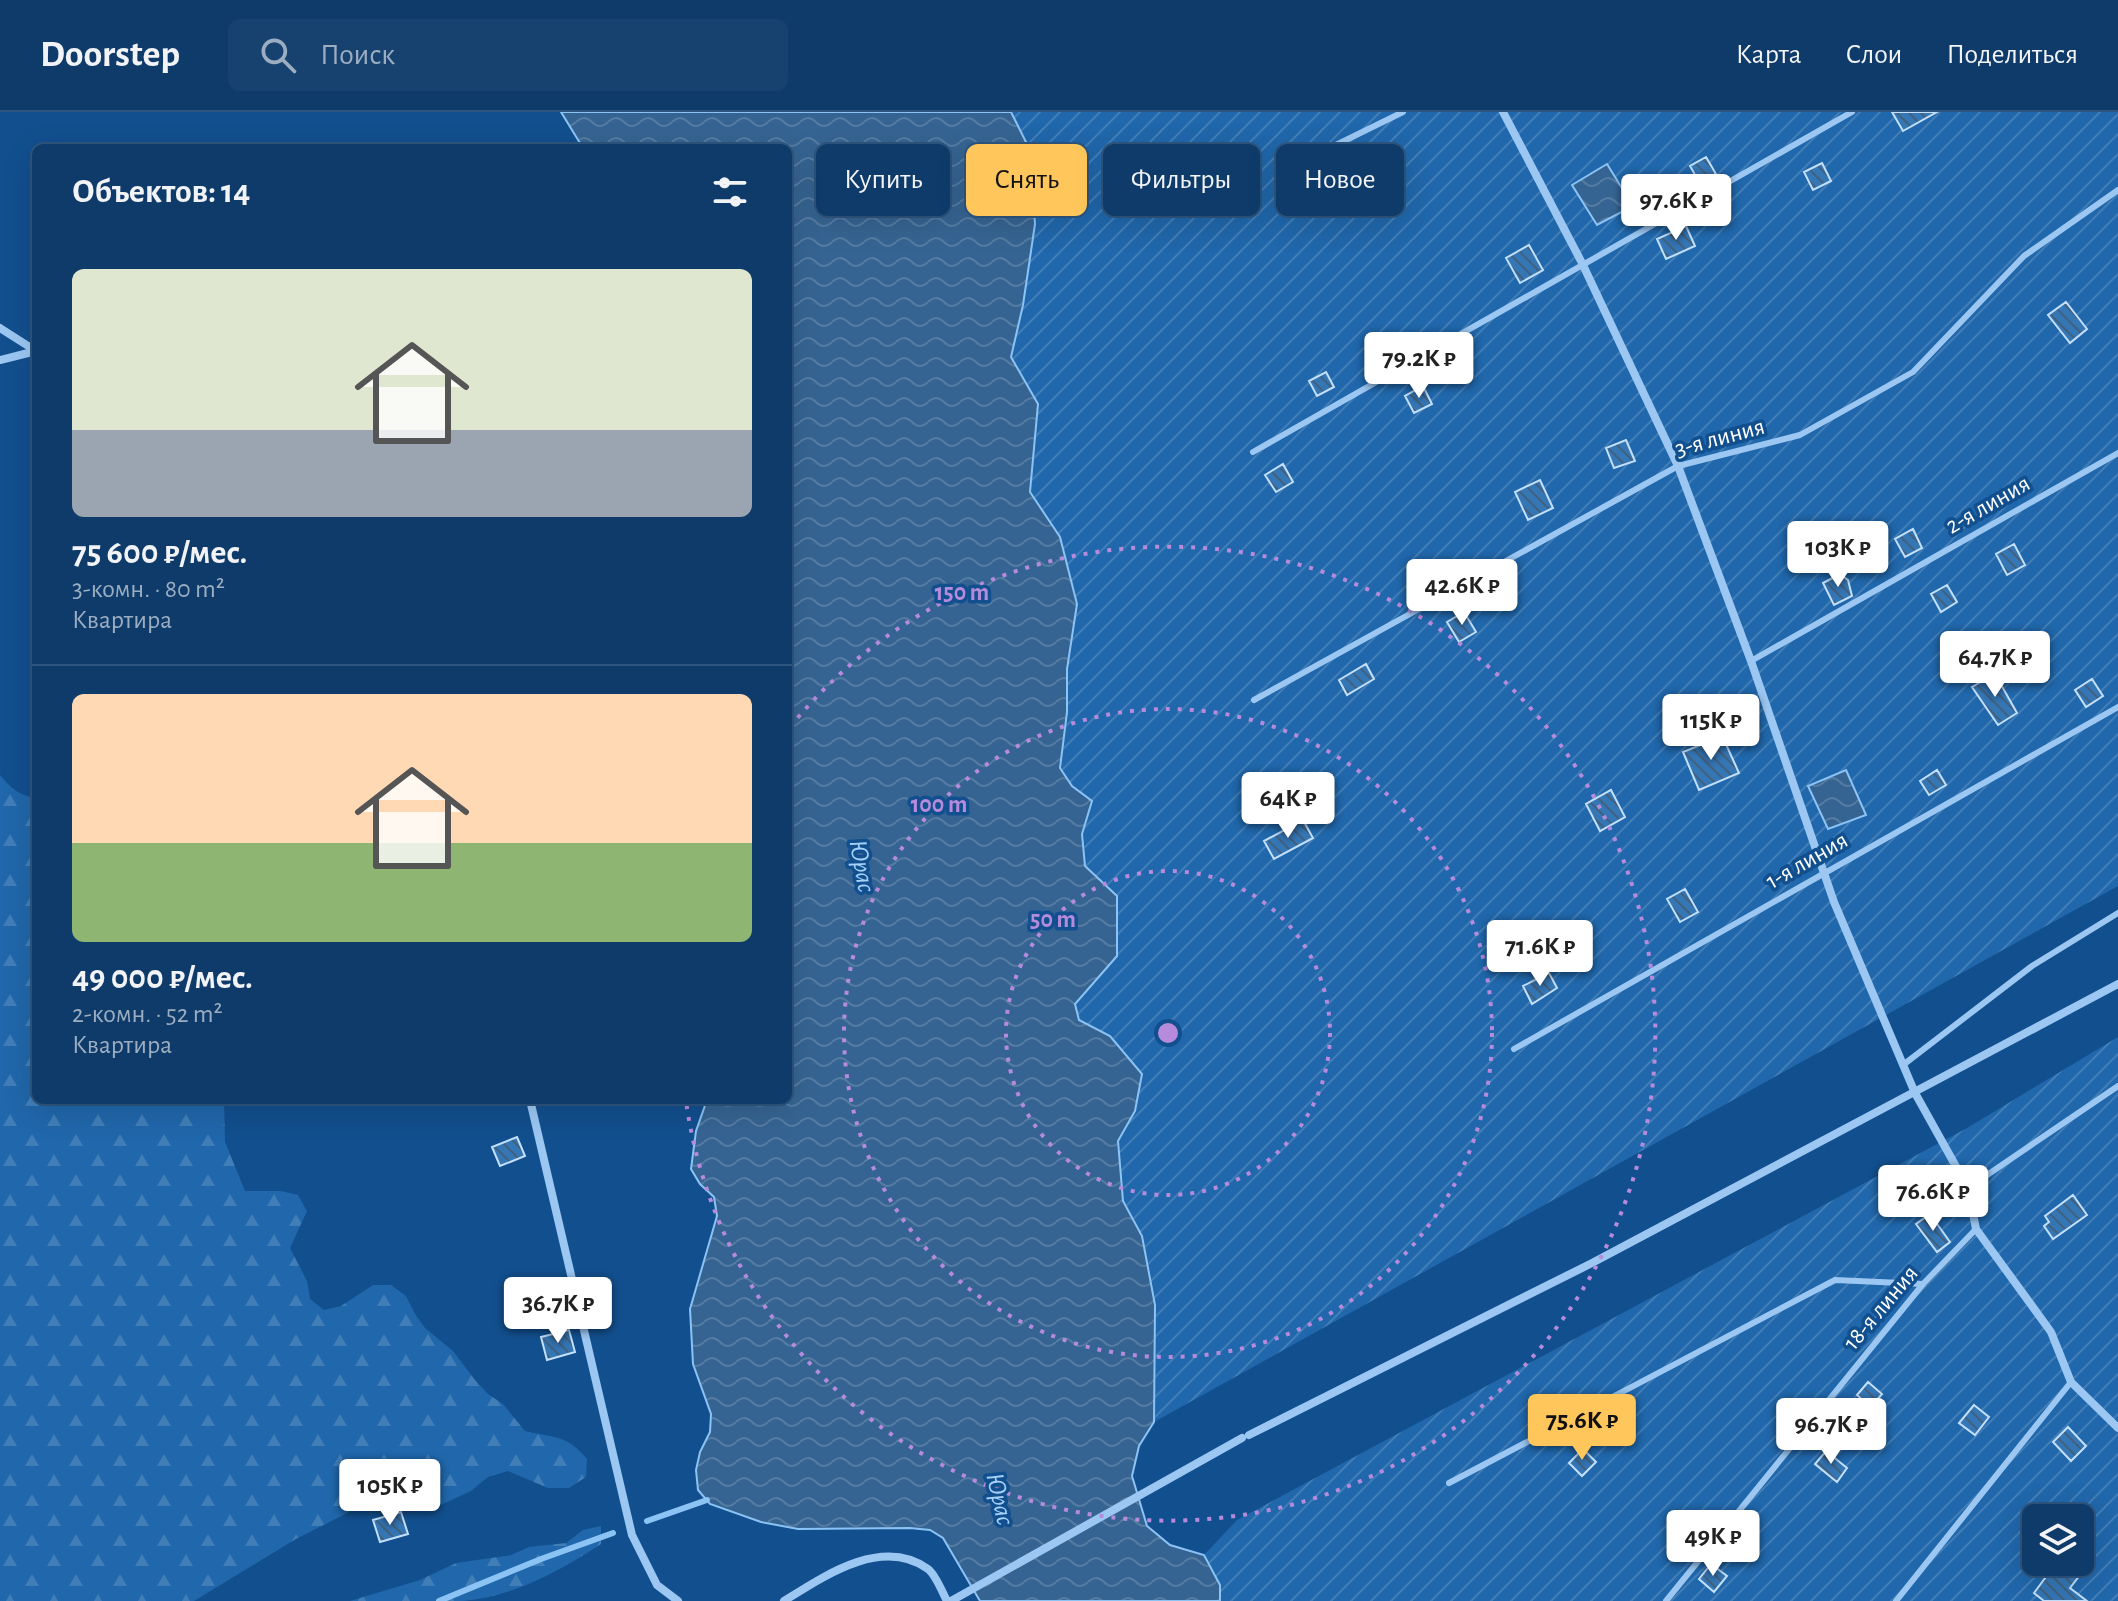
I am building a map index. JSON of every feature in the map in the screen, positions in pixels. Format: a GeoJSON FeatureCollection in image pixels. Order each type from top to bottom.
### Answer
{"type":"FeatureCollection","features":[{"type":"Feature","properties":{"kind":"street"},"geometry":{"type":"LineString","coordinates":[[1503,112],[1582,263],[1678,466],[1751,661],[1834,902],[1915,1093],[1968,1188],[1976,1229],[2051,1332],[2071,1382],[2118,1428]]}},
{"type":"Feature","properties":{"kind":"street"},"geometry":{"type":"LineString","coordinates":[[0,328],[32,348]]}},
{"type":"Feature","properties":{"kind":"street"},"geometry":{"type":"LineString","coordinates":[[0,360],[32,352]]}},
{"type":"Feature","properties":{"kind":"street"},"geometry":{"type":"LineString","coordinates":[[784,1601],[817,1581],[866,1559],[902,1558],[930,1570],[949,1601],[1246,1436],[1592,1263],[2118,984]]}},
{"type":"Feature","properties":{"kind":"street"},"geometry":{"type":"LineString","coordinates":[[531,1104],[632,1535],[657,1585],[678,1601]]}},
{"type":"Feature","properties":{"kind":"lane"},"geometry":{"type":"LineString","coordinates":[[1338,144],[1403,112]]}},
{"type":"Feature","properties":{"kind":"lane"},"geometry":{"type":"LineString","coordinates":[[1253,452],[1852,112]]}},
{"type":"Feature","properties":{"kind":"lane","name":"3-я линия"},"geometry":{"type":"LineString","coordinates":[[1254,700],[1678,466],[1800,435],[1913,372],[2024,256],[2118,190]]}},
{"type":"Feature","properties":{"kind":"lane","name":"2-я линия"},"geometry":{"type":"LineString","coordinates":[[1751,661],[2118,453]]}},
{"type":"Feature","properties":{"kind":"lane","name":"1-я линия"},"geometry":{"type":"LineString","coordinates":[[1514,1049],[2118,707]]}},
{"type":"Feature","properties":{"kind":"lane"},"geometry":{"type":"LineString","coordinates":[[1903,1065],[2032,966],[2118,913]]}},
{"type":"Feature","properties":{"kind":"lane"},"geometry":{"type":"LineString","coordinates":[[1968,1188],[2118,1086]]}},
{"type":"Feature","properties":{"kind":"lane","name":"18-я линия"},"geometry":{"type":"LineString","coordinates":[[1666,1601],[1923,1284],[1976,1229]]}},
{"type":"Feature","properties":{"kind":"lane"},"geometry":{"type":"LineString","coordinates":[[1449,1483],[1835,1280],[1923,1284]]}},
{"type":"Feature","properties":{"kind":"lane"},"geometry":{"type":"LineString","coordinates":[[1896,1601],[2071,1382]]}},
{"type":"Feature","properties":{"kind":"green space"},"geometry":{"type":"Polygon","coordinates":[[[1011,112],[2118,112],[2118,886],[1154,1422],[1155,1305],[1142,1236],[1123,1201],[1118,1141],[1135,1111],[1110,1036],[1079,1020],[1075,1004],[1117,956],[1117,896],[1085,866],[1082,834],[1092,801],[1072,786],[1060,768],[1067,712],[1067,669],[1077,604],[1060,537],[1030,492],[1038,404],[1011,357],[1023,305],[1027,216],[1087,216],[1087,144],[1027,144],[1011,112]]]}},
{"type":"Feature","properties":{"kind":"green space"},"geometry":{"type":"Polygon","coordinates":[[[0,775],[15,790],[32,797],[32,1104],[224,1104],[225,1142],[245,1191],[281,1191],[298,1195],[307,1211],[290,1248],[307,1281],[310,1299],[324,1310],[341,1306],[373,1285],[391,1285],[406,1296],[425,1328],[453,1351],[475,1380],[503,1404],[525,1431],[566,1441],[587,1459],[586,1477],[569,1488],[548,1488],[508,1471],[488,1477],[471,1491],[434,1508],[411,1496],[351,1511],[296,1539],[194,1601],[0,1601],[0,775]]]}},
{"type":"Feature","properties":{"kind":"green space"},"geometry":{"type":"Polygon","coordinates":[[[2118,1037],[2118,1601],[1220,1601],[1220,1585],[1204,1555],[1237,1520],[1967,1128],[2118,1037]]]}},
{"type":"Feature","properties":{"kind":"green space"},"geometry":{"type":"Polygon","coordinates":[[[601,1526],[601,1544],[553,1573],[500,1594],[463,1601],[350,1601],[420,1580],[456,1563],[511,1555],[529,1547],[566,1543],[583,1530],[601,1526]]]}},
{"type":"Feature","properties":{"kind":"water","name":"Юрас"},"geometry":{"type":"Polygon","coordinates":[[[561,112],[1011,112],[1027,144],[966,144],[966,216],[1034,216],[1023,305],[1011,357],[1038,404],[1030,492],[1060,537],[1077,604],[1067,669],[1067,712],[1060,768],[1072,786],[1092,801],[1082,834],[1085,866],[1117,896],[1117,956],[1075,1004],[1079,1020],[1110,1036],[1142,1074],[1135,1111],[1118,1141],[1123,1201],[1142,1236],[1155,1305],[1154,1422],[1139,1446],[1132,1476],[1147,1526],[1170,1545],[1204,1555],[1220,1585],[1220,1601],[980,1601],[943,1538],[930,1530],[798,1529],[761,1522],[710,1504],[698,1490],[696,1470],[700,1452],[710,1432],[711,1414],[693,1364],[690,1309],[717,1216],[714,1197],[700,1184],[691,1169],[696,1131],[706,1104],[792,1104],[792,144],[581,144],[561,112]]]}},
{"type":"Feature","properties":{"kind":"water"},"geometry":{"type":"Polygon","coordinates":[[[1607,164],[1633,206],[1597,225],[1572,185],[1607,164]]]}},
{"type":"Feature","properties":{"kind":"water"},"geometry":{"type":"Polygon","coordinates":[[[1846,770],[1866,815],[1828,829],[1808,786],[1846,770]]]}},
{"type":"Feature","properties":{"kind":"building"},"geometry":{"type":"Polygon","coordinates":[[[1892,112],[1937,112],[1903,131],[1892,112]]]}},
{"type":"Feature","properties":{"kind":"building"},"geometry":{"type":"Polygon","coordinates":[[[1706,157],[1716,174],[1699,182],[1690,166],[1706,157]]]}},
{"type":"Feature","properties":{"kind":"building"},"geometry":{"type":"Polygon","coordinates":[[[1822,163],[1831,181],[1813,190],[1804,172],[1822,163]]]}},
{"type":"Feature","properties":{"kind":"building"},"geometry":{"type":"Polygon","coordinates":[[[1686,226],[1695,246],[1666,259],[1657,239],[1686,226]]]}},
{"type":"Feature","properties":{"kind":"building"},"geometry":{"type":"Polygon","coordinates":[[[1529,245],[1543,270],[1520,283],[1506,258],[1529,245]]]}},
{"type":"Feature","properties":{"kind":"building"},"geometry":{"type":"Polygon","coordinates":[[[2066,302],[2087,329],[2070,343],[2048,315],[2066,302]]]}},
{"type":"Feature","properties":{"kind":"building"},"geometry":{"type":"Polygon","coordinates":[[[1326,372],[1334,387],[1317,396],[1309,381],[1326,372]]]}},
{"type":"Feature","properties":{"kind":"building"},"geometry":{"type":"Polygon","coordinates":[[[1423,386],[1432,404],[1414,413],[1405,396],[1423,386]]]}},
{"type":"Feature","properties":{"kind":"building"},"geometry":{"type":"Polygon","coordinates":[[[1626,440],[1635,461],[1614,468],[1606,448],[1626,440]]]}},
{"type":"Feature","properties":{"kind":"building"},"geometry":{"type":"Polygon","coordinates":[[[1283,464],[1293,482],[1276,492],[1265,475],[1283,464]]]}},
{"type":"Feature","properties":{"kind":"building"},"geometry":{"type":"Polygon","coordinates":[[[1540,480],[1553,508],[1528,520],[1515,492],[1540,480]]]}},
{"type":"Feature","properties":{"kind":"building"},"geometry":{"type":"Polygon","coordinates":[[[1913,529],[1922,548],[1905,557],[1895,539],[1913,529]]]}},
{"type":"Feature","properties":{"kind":"building"},"geometry":{"type":"Polygon","coordinates":[[[2014,544],[2025,565],[2007,575],[1996,554],[2014,544]]]}},
{"type":"Feature","properties":{"kind":"building"},"geometry":{"type":"Polygon","coordinates":[[[1840,574],[1848,580],[1852,596],[1834,605],[1823,583],[1840,574]]]}},
{"type":"Feature","properties":{"kind":"building"},"geometry":{"type":"Polygon","coordinates":[[[1947,585],[1957,602],[1941,612],[1931,594],[1947,585]]]}},
{"type":"Feature","properties":{"kind":"building"},"geometry":{"type":"Polygon","coordinates":[[[1464,612],[1476,632],[1459,642],[1447,622],[1464,612]]]}},
{"type":"Feature","properties":{"kind":"building"},"geometry":{"type":"Polygon","coordinates":[[[1366,664],[1374,679],[1347,695],[1339,680],[1366,664]]]}},
{"type":"Feature","properties":{"kind":"building"},"geometry":{"type":"Polygon","coordinates":[[[1995,674],[2017,713],[1998,725],[1972,687],[1995,674]]]}},
{"type":"Feature","properties":{"kind":"building"},"geometry":{"type":"Polygon","coordinates":[[[2092,679],[2103,696],[2086,707],[2075,690],[2092,679]]]}},
{"type":"Feature","properties":{"kind":"building"},"geometry":{"type":"Polygon","coordinates":[[[1720,731],[1739,773],[1699,790],[1683,752],[1708,742],[1710,735],[1720,731]]]}},
{"type":"Feature","properties":{"kind":"building"},"geometry":{"type":"Polygon","coordinates":[[[1937,770],[1946,785],[1929,795],[1920,781],[1937,770]]]}},
{"type":"Feature","properties":{"kind":"building"},"geometry":{"type":"Polygon","coordinates":[[[1611,790],[1625,817],[1600,831],[1586,804],[1611,790]]]}},
{"type":"Feature","properties":{"kind":"building"},"geometry":{"type":"Polygon","coordinates":[[[1303,820],[1313,838],[1274,859],[1264,841],[1303,820]]]}},
{"type":"Feature","properties":{"kind":"building"},"geometry":{"type":"Polygon","coordinates":[[[1685,889],[1698,912],[1680,922],[1667,899],[1685,889]]]}},
{"type":"Feature","properties":{"kind":"building"},"geometry":{"type":"Polygon","coordinates":[[[1549,973],[1557,988],[1532,1004],[1523,986],[1549,973]]]}},
{"type":"Feature","properties":{"kind":"building"},"geometry":{"type":"Polygon","coordinates":[[[517,1137],[525,1156],[500,1166],[492,1147],[517,1137]]]}},
{"type":"Feature","properties":{"kind":"building"},"geometry":{"type":"Polygon","coordinates":[[[2073,1195],[2087,1215],[2053,1239],[2044,1226],[2049,1222],[2045,1216],[2073,1195]]]}},
{"type":"Feature","properties":{"kind":"building"},"geometry":{"type":"Polygon","coordinates":[[[1930,1214],[1950,1242],[1937,1252],[1916,1224],[1930,1214]]]}},
{"type":"Feature","properties":{"kind":"building"},"geometry":{"type":"Polygon","coordinates":[[[569,1330],[575,1352],[547,1360],[541,1337],[569,1330]]]}},
{"type":"Feature","properties":{"kind":"building"},"geometry":{"type":"Polygon","coordinates":[[[1868,1382],[1882,1394],[1871,1407],[1857,1395],[1868,1382]]]}},
{"type":"Feature","properties":{"kind":"building"},"geometry":{"type":"Polygon","coordinates":[[[1974,1405],[1989,1417],[1975,1435],[1959,1423],[1974,1405]]]}},
{"type":"Feature","properties":{"kind":"building"},"geometry":{"type":"Polygon","coordinates":[[[2068,1427],[2086,1446],[2071,1461],[2053,1442],[2068,1427]]]}},
{"type":"Feature","properties":{"kind":"building"},"geometry":{"type":"Polygon","coordinates":[[[1583,1449],[1596,1462],[1582,1476],[1569,1463],[1583,1449]]]}},
{"type":"Feature","properties":{"kind":"building"},"geometry":{"type":"Polygon","coordinates":[[[1826,1451],[1847,1468],[1837,1482],[1815,1464],[1826,1451]]]}},
{"type":"Feature","properties":{"kind":"building"},"geometry":{"type":"Polygon","coordinates":[[[401,1512],[408,1534],[380,1542],[373,1520],[401,1512]]]}},
{"type":"Feature","properties":{"kind":"building"},"geometry":{"type":"Polygon","coordinates":[[[1711,1564],[1727,1576],[1714,1592],[1699,1579],[1711,1564]]]}},
{"type":"Feature","properties":{"kind":"building"},"geometry":{"type":"Polygon","coordinates":[[[2047,1576],[2079,1576],[2070,1588],[2087,1601],[2044,1601],[2034,1593],[2047,1576]]]}},
{"type":"Feature","properties":{"kind":"waterway"},"geometry":{"type":"LineString","coordinates":[[647,1521],[707,1500]]}},
{"type":"Feature","properties":{"kind":"waterway"},"geometry":{"type":"LineString","coordinates":[[439,1601],[613,1533]]}}]}
